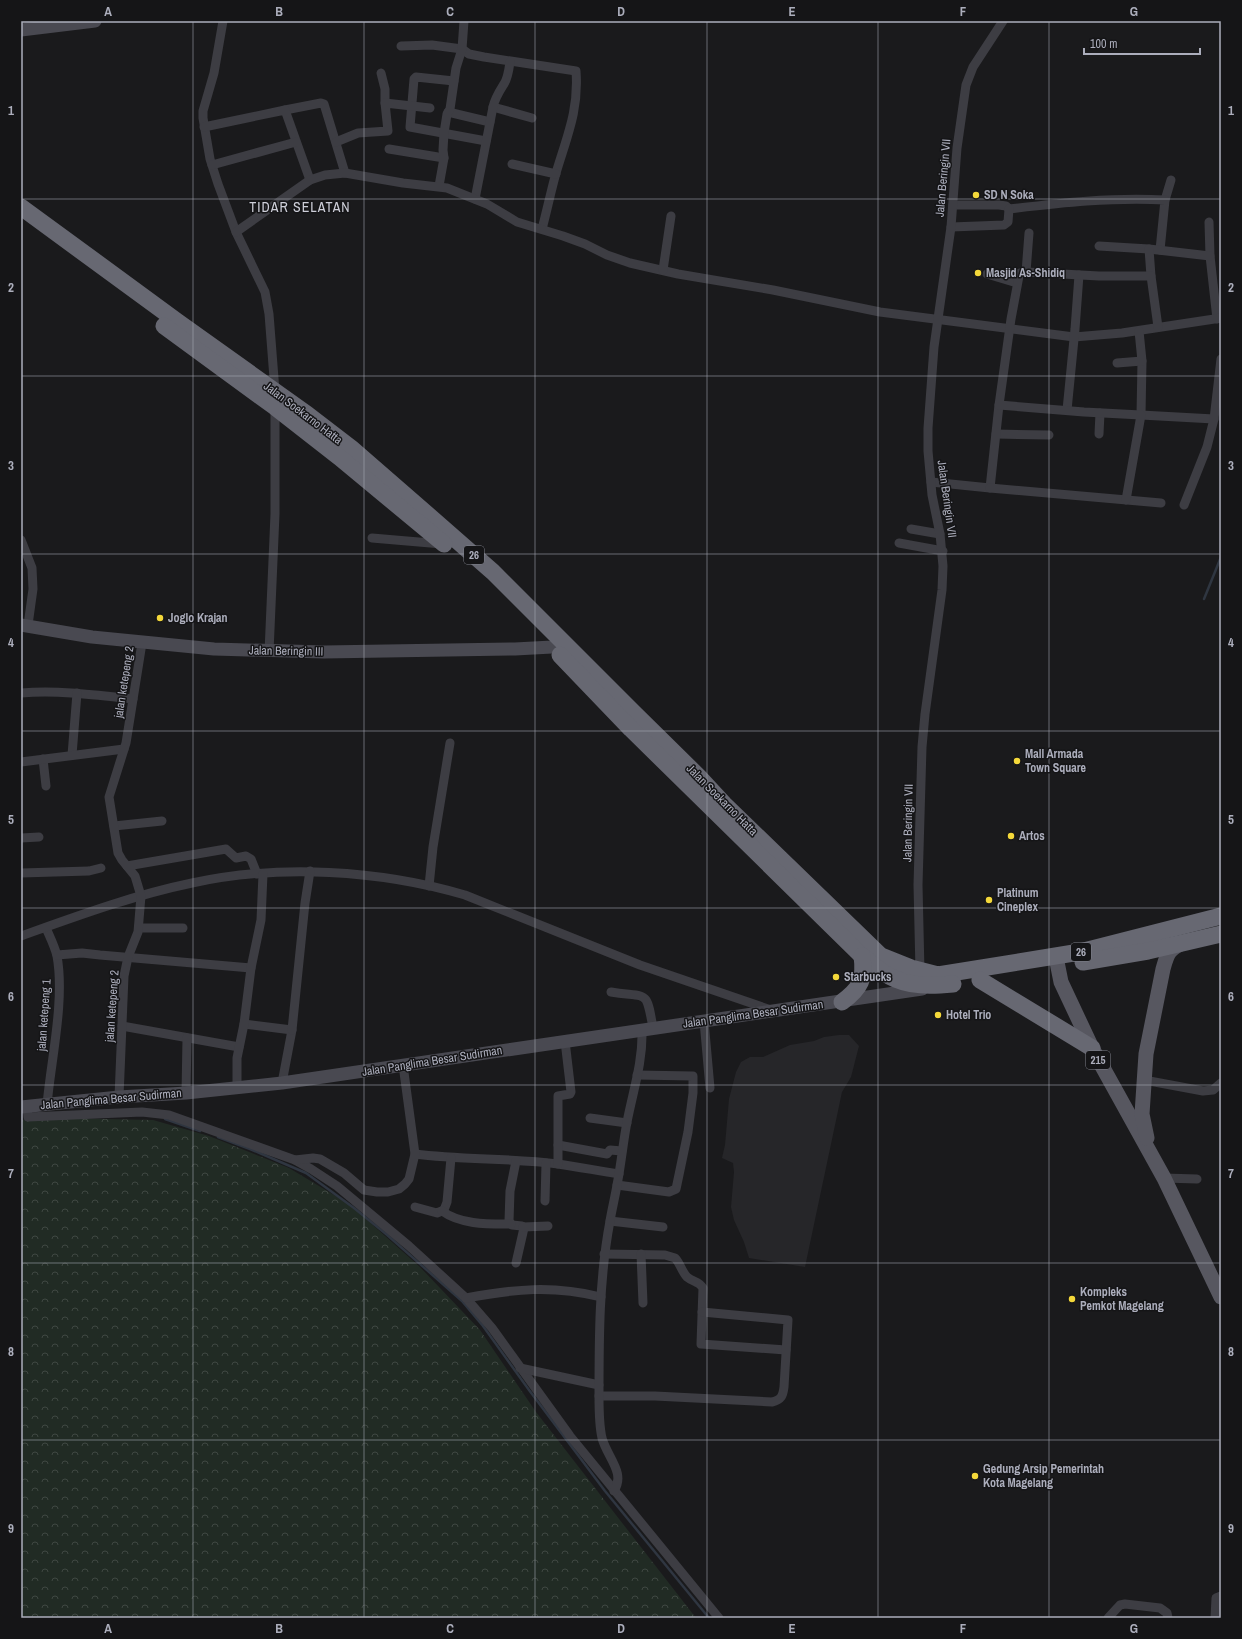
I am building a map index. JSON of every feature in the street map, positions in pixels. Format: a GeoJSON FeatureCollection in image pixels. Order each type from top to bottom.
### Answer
{"type":"FeatureCollection","features":[{"type":"Feature","properties":{"kind":"highway","name":"Jalan Soekarno Hatta"},"geometry":{"type":"LineString","coordinates":[[21,207],[275,399],[339,457],[445,544],[558,645]]}},
{"type":"Feature","properties":{"kind":"highway","name":"Jalan Soekarno Hatta"},"geometry":{"type":"LineString","coordinates":[[21,219],[199,353],[275,399],[351,448],[493,572],[558,645],[605,702],[881,956]]}},
{"type":"Feature","properties":{"kind":"highway","name":"Jalan Soekarno Hatta"},"geometry":{"type":"LineString","coordinates":[[747,834],[862,956]]}},
{"type":"Feature","properties":{"kind":"highway","name":"26"},"geometry":{"type":"LineString","coordinates":[[862,956],[918,980],[980,980],[1056,962],[1221,916]]}},
{"type":"Feature","properties":{"kind":"highway","name":"26"},"geometry":{"type":"LineString","coordinates":[[881,956],[918,980],[1160,948],[1221,934]]}},
{"type":"Feature","properties":{"kind":"highway"},"geometry":{"type":"LineString","coordinates":[[842,1002],[855,992],[862,980],[862,956]]}},
{"type":"Feature","properties":{"kind":"highway","name":"215"},"geometry":{"type":"LineString","coordinates":[[980,980],[1092,1048]]}},
{"type":"Feature","properties":{"kind":"main road"},"geometry":{"type":"LineString","coordinates":[[21,30],[95,21]]}},
{"type":"Feature","properties":{"kind":"main road","name":"Jalan Beringin III"},"geometry":{"type":"LineString","coordinates":[[24,625],[92,637],[142,643],[270,652],[515,649],[558,645]]}},
{"type":"Feature","properties":{"kind":"main road"},"geometry":{"type":"LineString","coordinates":[[1136,939],[1153,940],[1160,948],[1163,957],[1163,969]]}},
{"type":"Feature","properties":{"kind":"main road","name":"215"},"geometry":{"type":"LineString","coordinates":[[1149,1149],[1142,1114],[1146,1054],[1167,956],[1172,948],[1185,942]]}},
{"type":"Feature","properties":{"kind":"main road"},"geometry":{"type":"LineString","coordinates":[[881,956],[889,969],[918,980]]}},
{"type":"Feature","properties":{"kind":"main road","name":"215"},"geometry":{"type":"LineString","coordinates":[[1056,962],[1061,982],[1092,1048],[1120,1102],[1149,1149],[1221,1297]]}},
{"type":"Feature","properties":{"kind":"main road","name":"Jalan Panglima Besar Sudirman"},"geometry":{"type":"LineString","coordinates":[[24,1107],[282,1083],[842,1002],[874,996],[918,980]]}},
{"type":"Feature","properties":{"kind":"main road"},"geometry":{"type":"LineString","coordinates":[[1120,1102],[1133,1102],[1144,1086]]}},
{"type":"Feature","properties":{"kind":"street"},"geometry":{"type":"LineString","coordinates":[[224,21],[214,73],[203,111],[204,127],[212,165],[236,232],[266,292],[269,314],[275,399],[276,514],[270,652]]}},
{"type":"Feature","properties":{"kind":"street"},"geometry":{"type":"LineString","coordinates":[[439,186],[444,158],[444,133],[447,114],[450,110],[456,68],[462,49],[464,21]]}},
{"type":"Feature","properties":{"kind":"street","name":"Jalan Beringin VII"},"geometry":{"type":"LineString","coordinates":[[918,980],[918,885],[922,747],[942,584],[943,551],[931,482],[928,428],[937,320],[951,227],[961,118],[968,79],[973,67],[1003,22]]}},
{"type":"Feature","properties":{"kind":"street"},"geometry":{"type":"LineString","coordinates":[[401,46],[432,45],[462,49],[469,54],[510,62],[576,71],[577,89],[575,111],[556,174],[542,229]]}},
{"type":"Feature","properties":{"kind":"street"},"geometry":{"type":"LineString","coordinates":[[475,199],[493,107],[496,96],[504,84],[510,62]]}},
{"type":"Feature","properties":{"kind":"street"},"geometry":{"type":"LineString","coordinates":[[336,142],[358,133],[387,131],[385,89],[381,73]]}},
{"type":"Feature","properties":{"kind":"street"},"geometry":{"type":"LineString","coordinates":[[454,81],[416,78],[413,81],[410,127],[486,141]]}},
{"type":"Feature","properties":{"kind":"street"},"geometry":{"type":"LineString","coordinates":[[204,127],[324,103],[345,173]]}},
{"type":"Feature","properties":{"kind":"street"},"geometry":{"type":"LineString","coordinates":[[385,103],[430,108]]}},
{"type":"Feature","properties":{"kind":"street"},"geometry":{"type":"LineString","coordinates":[[493,107],[532,118]]}},
{"type":"Feature","properties":{"kind":"street"},"geometry":{"type":"LineString","coordinates":[[285,110],[310,180]]}},
{"type":"Feature","properties":{"kind":"street"},"geometry":{"type":"LineString","coordinates":[[448,112],[490,122]]}},
{"type":"Feature","properties":{"kind":"street"},"geometry":{"type":"LineString","coordinates":[[212,165],[296,142]]}},
{"type":"Feature","properties":{"kind":"street"},"geometry":{"type":"LineString","coordinates":[[389,149],[444,158]]}},
{"type":"Feature","properties":{"kind":"street"},"geometry":{"type":"LineString","coordinates":[[512,164],[556,174]]}},
{"type":"Feature","properties":{"kind":"street"},"geometry":{"type":"LineString","coordinates":[[236,232],[310,180],[325,175],[345,173],[403,183],[439,186],[487,204],[517,222],[585,244],[607,255],[630,263],[880,312],[937,320],[1010,325],[1075,334],[1139,331],[1157,324],[1219,318],[1210,256],[1209,222]]}},
{"type":"Feature","properties":{"kind":"street"},"geometry":{"type":"LineString","coordinates":[[1160,250],[1165,200],[1171,180]]}},
{"type":"Feature","properties":{"kind":"street"},"geometry":{"type":"LineString","coordinates":[[953,205],[1003,206],[1009,209],[1088,202],[1143,199],[1165,200]]}},
{"type":"Feature","properties":{"kind":"street"},"geometry":{"type":"LineString","coordinates":[[951,227],[1004,225],[1008,222],[1009,209]]}},
{"type":"Feature","properties":{"kind":"street"},"geometry":{"type":"LineString","coordinates":[[663,270],[671,216]]}},
{"type":"Feature","properties":{"kind":"street"},"geometry":{"type":"LineString","coordinates":[[1026,272],[1029,233]]}},
{"type":"Feature","properties":{"kind":"street"},"geometry":{"type":"LineString","coordinates":[[1099,246],[1149,249],[1210,256]]}},
{"type":"Feature","properties":{"kind":"street"},"geometry":{"type":"LineString","coordinates":[[1149,249],[1157,324]]}},
{"type":"Feature","properties":{"kind":"street"},"geometry":{"type":"LineString","coordinates":[[990,488],[998,405],[1017,283],[1020,273],[1151,276]]}},
{"type":"Feature","properties":{"kind":"street"},"geometry":{"type":"LineString","coordinates":[[987,274],[1017,283]]}},
{"type":"Feature","properties":{"kind":"street"},"geometry":{"type":"LineString","coordinates":[[1067,410],[1075,334],[1079,275]]}},
{"type":"Feature","properties":{"kind":"street"},"geometry":{"type":"LineString","coordinates":[[1126,500],[1141,415],[1142,361],[1139,331]]}},
{"type":"Feature","properties":{"kind":"street"},"geometry":{"type":"LineString","coordinates":[[1184,506],[1207,447],[1214,418],[1221,359]]}},
{"type":"Feature","properties":{"kind":"street"},"geometry":{"type":"LineString","coordinates":[[1117,363],[1142,361]]}},
{"type":"Feature","properties":{"kind":"street"},"geometry":{"type":"LineString","coordinates":[[998,405],[1100,413],[1214,418]]}},
{"type":"Feature","properties":{"kind":"street"},"geometry":{"type":"LineString","coordinates":[[1099,434],[1100,413]]}},
{"type":"Feature","properties":{"kind":"street"},"geometry":{"type":"LineString","coordinates":[[996,434],[1049,435]]}},
{"type":"Feature","properties":{"kind":"street"},"geometry":{"type":"LineString","coordinates":[[931,482],[1161,503]]}},
{"type":"Feature","properties":{"kind":"street"},"geometry":{"type":"LineString","coordinates":[[911,529],[940,534]]}},
{"type":"Feature","properties":{"kind":"street"},"geometry":{"type":"LineString","coordinates":[[372,538],[445,544]]}},
{"type":"Feature","properties":{"kind":"street"},"geometry":{"type":"LineString","coordinates":[[21,540],[32,568],[33,589],[24,625]]}},
{"type":"Feature","properties":{"kind":"street"},"geometry":{"type":"LineString","coordinates":[[899,543],[943,551]]}},
{"type":"Feature","properties":{"kind":"street","name":"jalan ketepeng 2"},"geometry":{"type":"LineString","coordinates":[[119,1097],[124,976],[128,957],[135,942],[139,928],[141,896],[137,881],[118,853],[109,797],[124,749],[142,643]]}},
{"type":"Feature","properties":{"kind":"street"},"geometry":{"type":"LineString","coordinates":[[21,693],[77,693],[133,698]]}},
{"type":"Feature","properties":{"kind":"street"},"geometry":{"type":"LineString","coordinates":[[72,755],[77,693]]}},
{"type":"Feature","properties":{"kind":"street"},"geometry":{"type":"LineString","coordinates":[[429,886],[433,847],[450,743]]}},
{"type":"Feature","properties":{"kind":"street"},"geometry":{"type":"LineString","coordinates":[[21,762],[124,749]]}},
{"type":"Feature","properties":{"kind":"street"},"geometry":{"type":"LineString","coordinates":[[43,759],[46,786]]}},
{"type":"Feature","properties":{"kind":"street"},"geometry":{"type":"LineString","coordinates":[[114,826],[162,821]]}},
{"type":"Feature","properties":{"kind":"street"},"geometry":{"type":"LineString","coordinates":[[21,838],[38,837]]}},
{"type":"Feature","properties":{"kind":"street"},"geometry":{"type":"LineString","coordinates":[[127,866],[226,849],[236,858],[246,856],[251,859],[260,874],[262,916],[251,968],[244,1024],[239,1047],[237,1088]]}},
{"type":"Feature","properties":{"kind":"street"},"geometry":{"type":"LineString","coordinates":[[21,873],[90,871],[101,868]]}},
{"type":"Feature","properties":{"kind":"street"},"geometry":{"type":"LineString","coordinates":[[282,1083],[292,1030],[305,903],[310,872]]}},
{"type":"Feature","properties":{"kind":"street"},"geometry":{"type":"LineString","coordinates":[[21,936],[98,909],[141,896],[206,880],[260,874],[310,872],[347,874],[429,886],[465,895],[640,965],[774,1011]]}},
{"type":"Feature","properties":{"kind":"street","name":"jalan ketepeng 1"},"geometry":{"type":"LineString","coordinates":[[46,928],[57,955],[59,976],[58,1011],[47,1105]]}},
{"type":"Feature","properties":{"kind":"street"},"geometry":{"type":"LineString","coordinates":[[139,928],[183,928]]}},
{"type":"Feature","properties":{"kind":"street"},"geometry":{"type":"LineString","coordinates":[[57,955],[82,953],[251,968]]}},
{"type":"Feature","properties":{"kind":"street"},"geometry":{"type":"LineString","coordinates":[[611,992],[640,995],[646,998],[649,1004],[647,1029],[627,1123],[604,1254],[601,1297],[599,1385],[600,1425],[602,1439],[619,1476],[618,1485],[614,1491]]}},
{"type":"Feature","properties":{"kind":"street"},"geometry":{"type":"LineString","coordinates":[[704,1021],[710,1088]]}},
{"type":"Feature","properties":{"kind":"street"},"geometry":{"type":"LineString","coordinates":[[244,1024],[292,1030]]}},
{"type":"Feature","properties":{"kind":"street"},"geometry":{"type":"LineString","coordinates":[[122,1026],[239,1047]]}},
{"type":"Feature","properties":{"kind":"street"},"geometry":{"type":"LineString","coordinates":[[186,1092],[187,1038]]}},
{"type":"Feature","properties":{"kind":"street"},"geometry":{"type":"LineString","coordinates":[[558,1164],[558,1096],[570,1094],[571,1092],[565,1041]]}},
{"type":"Feature","properties":{"kind":"street"},"geometry":{"type":"LineString","coordinates":[[295,1160],[313,1158],[320,1159],[344,1173],[364,1190],[388,1192],[399,1189],[405,1184],[409,1178],[415,1154],[403,1065]]}},
{"type":"Feature","properties":{"kind":"street"},"geometry":{"type":"LineString","coordinates":[[617,1185],[674,1192],[686,1148],[693,1093],[693,1076],[637,1075]]}},
{"type":"Feature","properties":{"kind":"street"},"geometry":{"type":"LineString","coordinates":[[1144,1086],[1203,1091],[1213,1090],[1221,1083]]}},
{"type":"Feature","properties":{"kind":"street"},"geometry":{"type":"LineString","coordinates":[[24,1107],[28,1117],[142,1112],[169,1115],[295,1160],[324,1177],[358,1203],[409,1246],[466,1298],[492,1328],[570,1436],[719,1618]]}},
{"type":"Feature","properties":{"kind":"street"},"geometry":{"type":"LineString","coordinates":[[590,1118],[627,1123]]}},
{"type":"Feature","properties":{"kind":"street"},"geometry":{"type":"LineString","coordinates":[[558,1145],[606,1154],[610,1150],[622,1151]]}},
{"type":"Feature","properties":{"kind":"street"},"geometry":{"type":"LineString","coordinates":[[415,1154],[451,1158],[558,1164],[619,1174]]}},
{"type":"Feature","properties":{"kind":"street"},"geometry":{"type":"LineString","coordinates":[[415,1207],[437,1213],[442,1211],[447,1202],[451,1158]]}},
{"type":"Feature","properties":{"kind":"street"},"geometry":{"type":"LineString","coordinates":[[511,1224],[510,1191],[516,1161]]}},
{"type":"Feature","properties":{"kind":"street"},"geometry":{"type":"LineString","coordinates":[[545,1201],[546,1163]]}},
{"type":"Feature","properties":{"kind":"street"},"geometry":{"type":"LineString","coordinates":[[1164,1178],[1197,1179]]}},
{"type":"Feature","properties":{"kind":"street"},"geometry":{"type":"LineString","coordinates":[[442,1211],[466,1221],[511,1224],[523,1227],[548,1226]]}},
{"type":"Feature","properties":{"kind":"street"},"geometry":{"type":"LineString","coordinates":[[610,1221],[663,1227]]}},
{"type":"Feature","properties":{"kind":"street"},"geometry":{"type":"LineString","coordinates":[[516,1263],[523,1227]]}},
{"type":"Feature","properties":{"kind":"street"},"geometry":{"type":"LineString","coordinates":[[604,1254],[665,1255],[675,1258],[688,1278],[698,1282],[703,1288],[701,1344],[786,1350]]}},
{"type":"Feature","properties":{"kind":"street"},"geometry":{"type":"LineString","coordinates":[[641,1254],[643,1303]]}},
{"type":"Feature","properties":{"kind":"street"},"geometry":{"type":"LineString","coordinates":[[466,1298],[520,1289],[540,1288],[572,1291],[601,1297]]}},
{"type":"Feature","properties":{"kind":"street"},"geometry":{"type":"LineString","coordinates":[[599,1396],[655,1396],[772,1402],[779,1400],[782,1397],[783,1392],[788,1320],[702,1312]]}},
{"type":"Feature","properties":{"kind":"street"},"geometry":{"type":"LineString","coordinates":[[520,1368],[599,1385]]}},
{"type":"Feature","properties":{"kind":"street"},"geometry":{"type":"LineString","coordinates":[[1215,1618],[1216,1598],[1221,1596]]}},
{"type":"Feature","properties":{"kind":"street"},"geometry":{"type":"LineString","coordinates":[[1108,1618],[1120,1605],[1125,1604],[1160,1608],[1167,1613],[1168,1618]]}},
{"type":"Feature","properties":{"kind":"shaded area"},"geometry":{"type":"Polygon","coordinates":[[[839,1035],[849,1035],[859,1046],[851,1077],[842,1092],[805,1267],[749,1258],[744,1242],[734,1220],[731,1207],[734,1172],[733,1163],[722,1158],[725,1145],[729,1099],[736,1072],[741,1062],[750,1057],[763,1057],[790,1045],[839,1035]]]}},
{"type":"Feature","properties":{"kind":"green space"},"geometry":{"type":"Polygon","coordinates":[[[55,1118],[153,1120],[209,1136],[289,1168],[349,1204],[420,1267],[480,1330],[536,1412],[696,1618],[21,1618],[21,1120],[55,1118]]]}},
{"type":"Feature","properties":{"kind":"waterway"},"geometry":{"type":"LineString","coordinates":[[1204,599],[1221,557]]}},
{"type":"Feature","properties":{"kind":"waterway"},"geometry":{"type":"LineString","coordinates":[[165,1119],[200,1131]]}},
{"type":"Feature","properties":{"kind":"waterway"},"geometry":{"type":"LineString","coordinates":[[218,1137],[306,1173],[354,1208],[386,1234],[462,1301],[483,1326],[605,1491],[709,1618]]}},
{"type":"Feature","properties":{"kind":"place","name":"SD N Soka"},"geometry":{"type":"Point","coordinates":[976,195]}},
{"type":"Feature","properties":{"kind":"place","name":"Masjid As-Shidiq"},"geometry":{"type":"Point","coordinates":[978,273]}},
{"type":"Feature","properties":{"kind":"place","name":"Joglo Krajan"},"geometry":{"type":"Point","coordinates":[160,618]}},
{"type":"Feature","properties":{"kind":"place","name":"Mall Armada Town Square"},"geometry":{"type":"Point","coordinates":[1017,761]}},
{"type":"Feature","properties":{"kind":"place","name":"Artos"},"geometry":{"type":"Point","coordinates":[1011,836]}},
{"type":"Feature","properties":{"kind":"place","name":"Platinum Cineplex"},"geometry":{"type":"Point","coordinates":[989,900]}},
{"type":"Feature","properties":{"kind":"place","name":"Starbucks"},"geometry":{"type":"Point","coordinates":[836,977]}},
{"type":"Feature","properties":{"kind":"place","name":"Hotel Trio"},"geometry":{"type":"Point","coordinates":[938,1015]}},
{"type":"Feature","properties":{"kind":"place","name":"Kompleks Pemkot Magelang"},"geometry":{"type":"Point","coordinates":[1072,1299]}},
{"type":"Feature","properties":{"kind":"place","name":"Gedung Arsip Pemerintah Kota Magelang"},"geometry":{"type":"Point","coordinates":[975,1476]}},
{"type":"Feature","properties":{"kind":"district","name":"TIDAR SELATAN"},"geometry":{"type":"Point","coordinates":[300,207]}}]}
